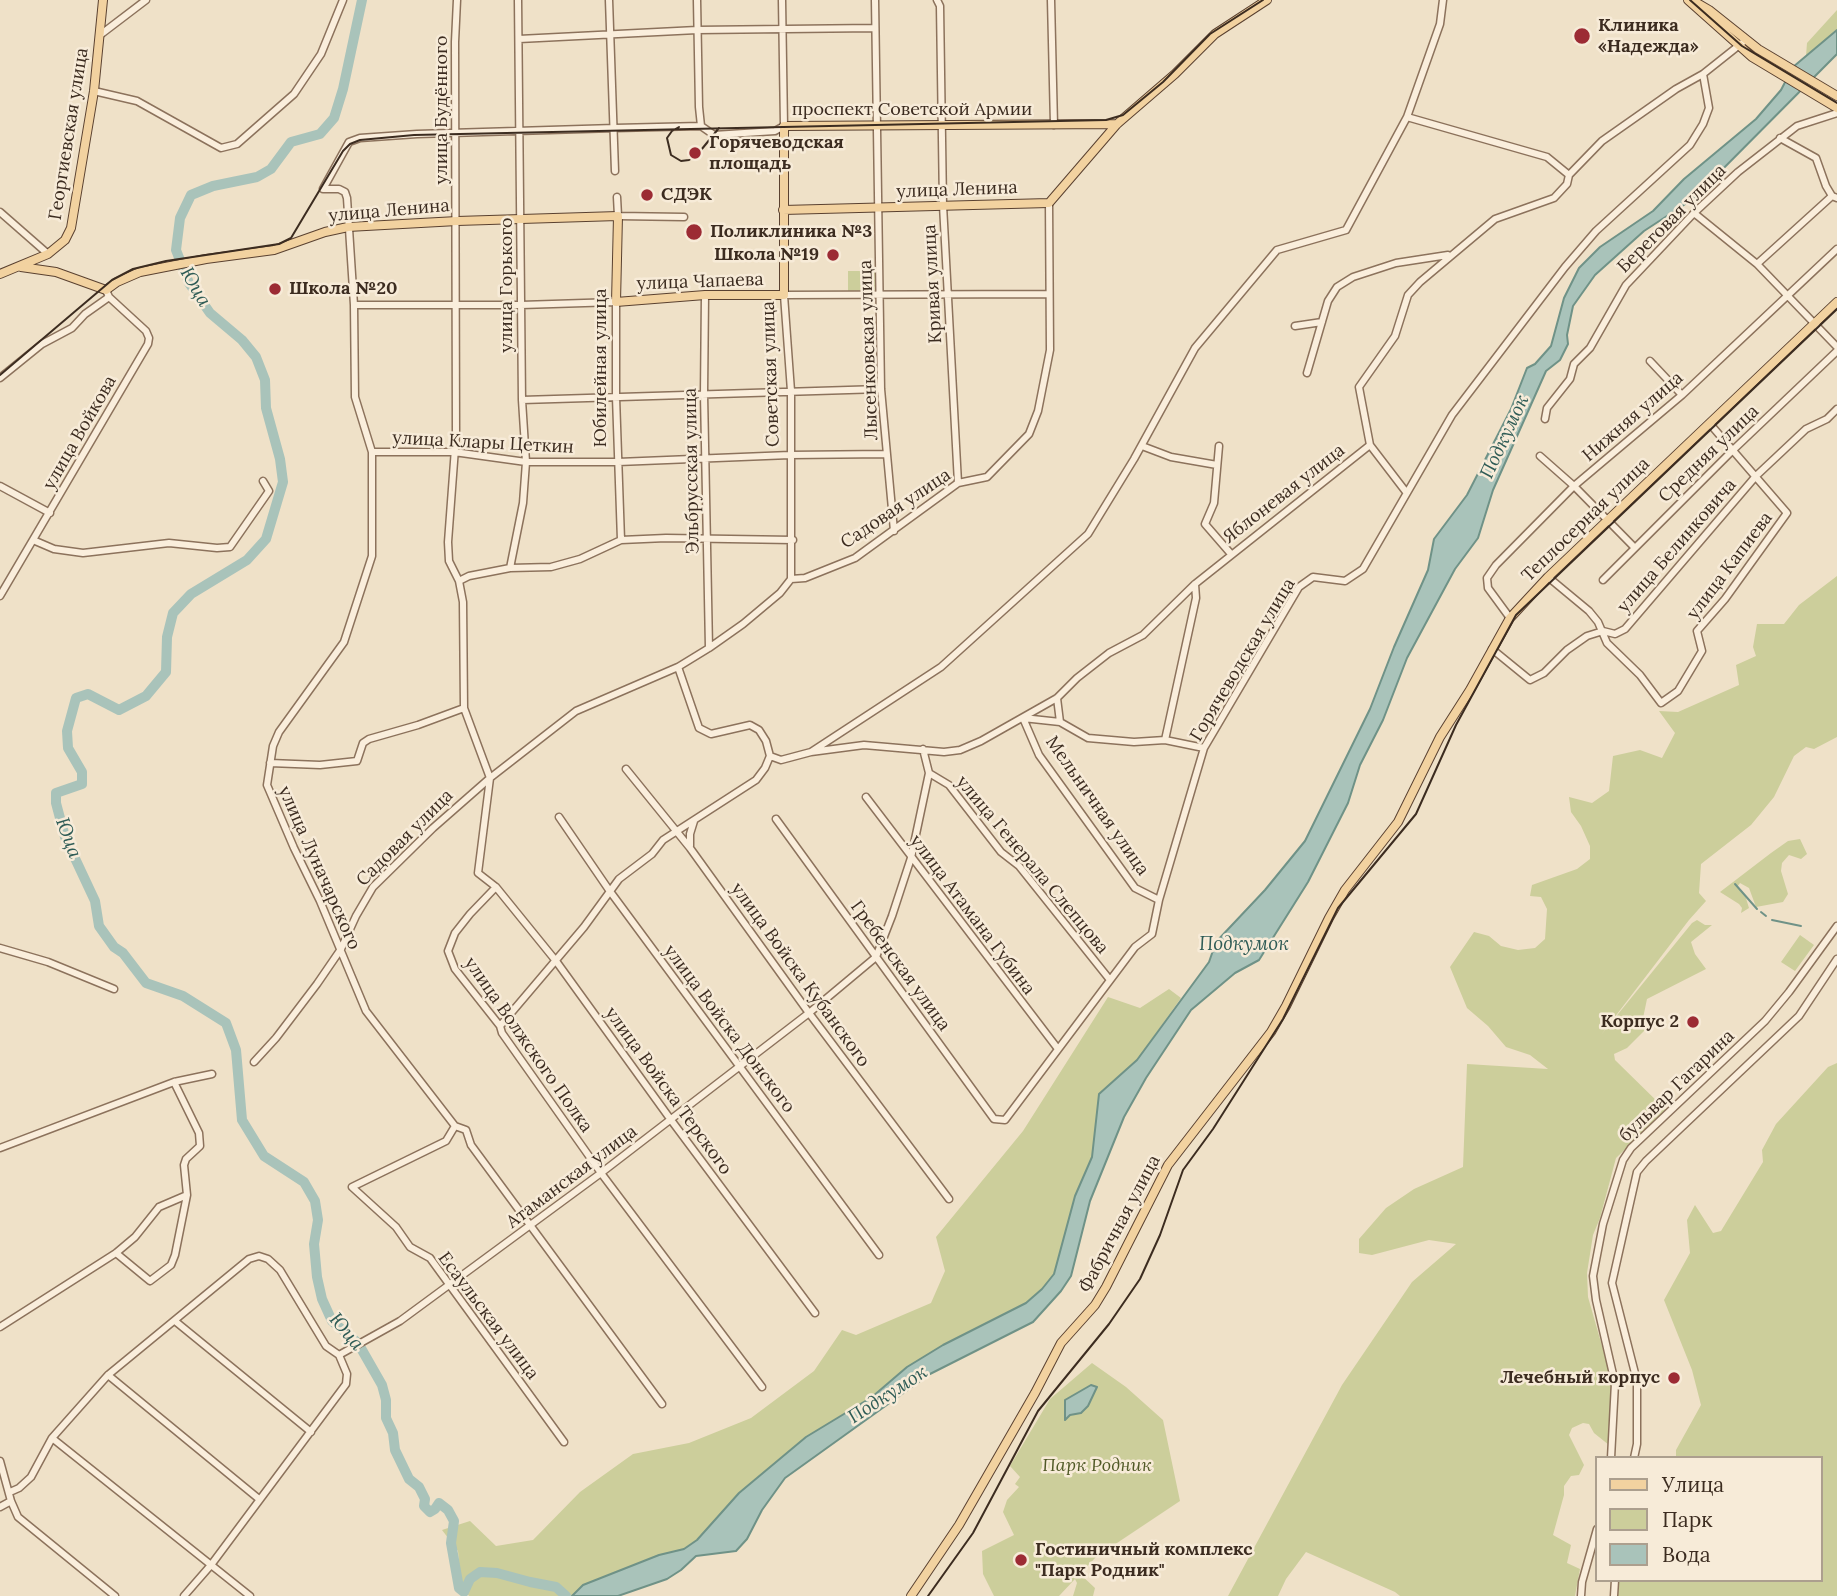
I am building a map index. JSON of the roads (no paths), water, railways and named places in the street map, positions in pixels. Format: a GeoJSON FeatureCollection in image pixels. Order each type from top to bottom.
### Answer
{"type":"FeatureCollection","features":[{"type":"Feature","properties":{"kind":"main road","name":"Георгиевская улица"},"geometry":{"type":"LineString","coordinates":[[0,275],[48,254],[65,240],[71,228],[94,91],[103,0]]}},
{"type":"Feature","properties":{"kind":"main road"},"geometry":{"type":"LineString","coordinates":[[1049,203],[1117,124],[1175,74],[1215,34],[1267,0]]}},
{"type":"Feature","properties":{"kind":"main road"},"geometry":{"type":"LineString","coordinates":[[1690,0],[1709,10],[1758,49],[1837,96]]}},
{"type":"Feature","properties":{"kind":"main road"},"geometry":{"type":"LineString","coordinates":[[1690,0],[1752,57],[1836,109]]}},
{"type":"Feature","properties":{"kind":"main road","name":"проспект Советской Армии"},"geometry":{"type":"LineString","coordinates":[[784,126],[1117,124]]}},
{"type":"Feature","properties":{"kind":"main road","name":"Советская улица"},"geometry":{"type":"LineString","coordinates":[[784,126],[784,295]]}},
{"type":"Feature","properties":{"kind":"main road","name":"улица Ленина"},"geometry":{"type":"LineString","coordinates":[[783,210],[1049,203]]}},
{"type":"Feature","properties":{"kind":"main road","name":"улица Ленина"},"geometry":{"type":"LineString","coordinates":[[108,294],[117,282],[140,272],[206,259],[274,250],[348,227],[457,220],[618,216]]}},
{"type":"Feature","properties":{"kind":"main road","name":"Юбилейная улица"},"geometry":{"type":"LineString","coordinates":[[616,302],[618,216]]}},
{"type":"Feature","properties":{"kind":"main road"},"geometry":{"type":"LineString","coordinates":[[48,254],[56,272]]}},
{"type":"Feature","properties":{"kind":"main road"},"geometry":{"type":"LineString","coordinates":[[20,267],[56,272],[108,294]]}},
{"type":"Feature","properties":{"kind":"main road","name":"улица Чапаева"},"geometry":{"type":"LineString","coordinates":[[616,302],[705,295],[784,295]]}},
{"type":"Feature","properties":{"kind":"main road","name":"Теплосерная улица"},"geometry":{"type":"LineString","coordinates":[[1410,801],[1440,737],[1510,618],[1548,577],[1837,302]]}},
{"type":"Feature","properties":{"kind":"main road","name":"Фабричная улица"},"geometry":{"type":"LineString","coordinates":[[911,1596],[959,1525],[1035,1393],[1056,1351],[1095,1305],[1106,1287],[1168,1165],[1258,1051],[1286,1006],[1345,890],[1398,822],[1410,801]]}},
{"type":"Feature","properties":{"kind":"street"},"geometry":{"type":"LineString","coordinates":[[100,35],[146,0]]}},
{"type":"Feature","properties":{"kind":"street"},"geometry":{"type":"LineString","coordinates":[[94,91],[137,101],[221,148],[237,144],[294,94],[321,54],[343,0]]}},
{"type":"Feature","properties":{"kind":"street","name":"улица Будённого"},"geometry":{"type":"LineString","coordinates":[[457,0],[454,452],[449,561],[459,581],[463,602],[464,708],[489,778]]}},
{"type":"Feature","properties":{"kind":"street","name":"улица Горького"},"geometry":{"type":"LineString","coordinates":[[510,568],[523,503],[526,462],[522,400],[518,0]]}},
{"type":"Feature","properties":{"kind":"street"},"geometry":{"type":"LineString","coordinates":[[609,0],[608,36],[615,128],[615,171]]}},
{"type":"Feature","properties":{"kind":"street"},"geometry":{"type":"LineString","coordinates":[[697,0],[701,126]]}},
{"type":"Feature","properties":{"kind":"street","name":"Советская улица"},"geometry":{"type":"LineString","coordinates":[[782,0],[784,126]]}},
{"type":"Feature","properties":{"kind":"street","name":"Лысенковская улица"},"geometry":{"type":"LineString","coordinates":[[875,0],[881,389],[894,531]]}},
{"type":"Feature","properties":{"kind":"street","name":"Кривая улица"},"geometry":{"type":"LineString","coordinates":[[937,0],[940,6],[943,205],[958,483]]}},
{"type":"Feature","properties":{"kind":"street"},"geometry":{"type":"LineString","coordinates":[[1051,0],[1054,125]]}},
{"type":"Feature","properties":{"kind":"street"},"geometry":{"type":"LineString","coordinates":[[811,752],[941,667],[1088,534],[1142,446],[1195,348],[1277,250],[1346,230],[1407,117],[1440,24],[1443,0]]}},
{"type":"Feature","properties":{"kind":"street"},"geometry":{"type":"LineString","coordinates":[[519,39],[697,30],[875,27]]}},
{"type":"Feature","properties":{"kind":"street","name":"Яблоневая улица"},"geometry":{"type":"LineString","coordinates":[[770,756],[781,760],[811,752],[864,745],[944,752],[960,750],[1057,698],[1109,653],[1143,635],[1195,584],[1370,444],[1359,387],[1395,336],[1408,295],[1450,255],[1495,219],[1554,198],[1567,184],[1569,175],[1602,141],[1676,89],[1703,74],[1746,40]]}},
{"type":"Feature","properties":{"kind":"street","name":"Горячеводская улица"},"geometry":{"type":"LineString","coordinates":[[1005,1120],[1135,947],[1152,934],[1159,900],[1204,748],[1299,587],[1313,577],[1345,581],[1363,569],[1452,415],[1565,267],[1596,231],[1690,145],[1709,108],[1703,74]]}},
{"type":"Feature","properties":{"kind":"street","name":"Береговая улица"},"geometry":{"type":"LineString","coordinates":[[1545,419],[1547,408],[1570,379],[1574,364],[1590,348],[1626,285],[1694,212],[1780,138],[1797,126],[1836,109]]}},
{"type":"Feature","properties":{"kind":"street"},"geometry":{"type":"LineString","coordinates":[[1407,117],[1548,157],[1569,175]]}},
{"type":"Feature","properties":{"kind":"street","name":"проспект Советской Армии"},"geometry":{"type":"LineString","coordinates":[[349,142],[360,138],[456,133],[701,126],[714,135],[775,131],[784,126]]}},
{"type":"Feature","properties":{"kind":"street"},"geometry":{"type":"LineString","coordinates":[[1757,264],[1834,197],[1815,158],[1780,138]]}},
{"type":"Feature","properties":{"kind":"street","name":"улица Луначарского"},"geometry":{"type":"LineString","coordinates":[[349,142],[323,189],[339,189],[345,192],[348,198],[354,305],[355,397],[372,452],[372,556],[344,642],[279,732],[273,746],[267,785],[341,948],[366,1011],[455,1126],[466,1130],[471,1145],[662,1404]]}},
{"type":"Feature","properties":{"kind":"street","name":"Юбилейная улица"},"geometry":{"type":"LineString","coordinates":[[617,197],[618,216]]}},
{"type":"Feature","properties":{"kind":"street","name":"Садовая улица"},"geometry":{"type":"LineString","coordinates":[[254,1062],[293,1016],[341,948],[373,887],[489,778],[576,711],[678,667],[709,648],[780,593],[791,579],[805,578],[855,558],[958,483],[987,477],[1029,434],[1038,411],[1050,350],[1049,203]]}},
{"type":"Feature","properties":{"kind":"street"},"geometry":{"type":"LineString","coordinates":[[0,212],[48,254]]}},
{"type":"Feature","properties":{"kind":"street"},"geometry":{"type":"LineString","coordinates":[[1694,212],[1757,264],[1837,349]]}},
{"type":"Feature","properties":{"kind":"street","name":"улица Ленина"},"geometry":{"type":"LineString","coordinates":[[618,216],[684,217]]}},
{"type":"Feature","properties":{"kind":"street","name":"Нижняя улица"},"geometry":{"type":"LineString","coordinates":[[1510,618],[1488,587],[1487,578],[1496,565],[1574,486],[1682,395],[1837,249]]}},
{"type":"Feature","properties":{"kind":"street"},"geometry":{"type":"LineString","coordinates":[[1307,373],[1328,301],[1337,286],[1353,277],[1396,263],[1450,255]]}},
{"type":"Feature","properties":{"kind":"street"},"geometry":{"type":"LineString","coordinates":[[0,379],[42,344],[72,328],[108,294]]}},
{"type":"Feature","properties":{"kind":"street","name":"улица Войкова"},"geometry":{"type":"LineString","coordinates":[[0,596],[148,344],[149,338],[143,328],[108,294]]}},
{"type":"Feature","properties":{"kind":"street","name":"улица Чапаева"},"geometry":{"type":"LineString","coordinates":[[784,295],[1048,294]]}},
{"type":"Feature","properties":{"kind":"street","name":"Эльбрусская улица"},"geometry":{"type":"LineString","coordinates":[[705,295],[704,394],[709,648]]}},
{"type":"Feature","properties":{"kind":"street","name":"Советская улица"},"geometry":{"type":"LineString","coordinates":[[784,295],[791,391],[791,579]]}},
{"type":"Feature","properties":{"kind":"street","name":"Юбилейная улица"},"geometry":{"type":"LineString","coordinates":[[616,302],[621,540]]}},
{"type":"Feature","properties":{"kind":"street","name":"улица Чапаева"},"geometry":{"type":"LineString","coordinates":[[354,305],[456,306],[616,302]]}},
{"type":"Feature","properties":{"kind":"street"},"geometry":{"type":"LineString","coordinates":[[1294,326],[1322,322]]}},
{"type":"Feature","properties":{"kind":"street","name":"Средняя улица"},"geometry":{"type":"LineString","coordinates":[[1603,580],[1837,349]]}},
{"type":"Feature","properties":{"kind":"street"},"geometry":{"type":"LineString","coordinates":[[1650,361],[1682,395]]}},
{"type":"Feature","properties":{"kind":"street"},"geometry":{"type":"LineString","coordinates":[[522,400],[881,389]]}},
{"type":"Feature","properties":{"kind":"street","name":"улица Белинковича"},"geometry":{"type":"LineString","coordinates":[[1492,649],[1530,680],[1544,673],[1577,643],[1603,631],[1615,634],[1625,629],[1756,476],[1807,429],[1827,419],[1837,409]]}},
{"type":"Feature","properties":{"kind":"street"},"geometry":{"type":"LineString","coordinates":[[1710,424],[1756,476]]}},
{"type":"Feature","properties":{"kind":"street"},"geometry":{"type":"LineString","coordinates":[[1370,444],[1406,492]]}},
{"type":"Feature","properties":{"kind":"street"},"geometry":{"type":"LineString","coordinates":[[1142,446],[1171,457],[1217,465]]}},
{"type":"Feature","properties":{"kind":"street"},"geometry":{"type":"LineString","coordinates":[[1219,446],[1214,503],[1205,524],[1231,554]]}},
{"type":"Feature","properties":{"kind":"street","name":"улица Клары Цеткин"},"geometry":{"type":"LineString","coordinates":[[372,452],[454,452],[526,462],[887,454]]}},
{"type":"Feature","properties":{"kind":"street"},"geometry":{"type":"LineString","coordinates":[[1540,456],[1574,486],[1634,548]]}},
{"type":"Feature","properties":{"kind":"street","name":"улица Капиева"},"geometry":{"type":"LineString","coordinates":[[1603,631],[1607,643],[1640,674],[1661,703],[1678,691],[1702,650],[1697,631],[1725,598],[1787,513],[1756,476]]}},
{"type":"Feature","properties":{"kind":"street"},"geometry":{"type":"LineString","coordinates":[[33,540],[54,549],[83,553],[169,543],[230,547],[269,491],[263,481]]}},
{"type":"Feature","properties":{"kind":"street"},"geometry":{"type":"LineString","coordinates":[[0,486],[50,513]]}},
{"type":"Feature","properties":{"kind":"street"},"geometry":{"type":"LineString","coordinates":[[459,581],[469,576],[510,568],[551,567],[580,559],[621,540],[793,540]]}},
{"type":"Feature","properties":{"kind":"street"},"geometry":{"type":"LineString","coordinates":[[1548,577],[1589,611],[1603,631]]}},
{"type":"Feature","properties":{"kind":"street"},"geometry":{"type":"LineString","coordinates":[[1165,740],[1196,598],[1195,584]]}},
{"type":"Feature","properties":{"kind":"street"},"geometry":{"type":"LineString","coordinates":[[500,1026],[584,927],[619,879],[676,831],[756,780],[765,768],[770,756],[766,741],[759,730],[750,725],[711,734],[699,729],[678,667]]}},
{"type":"Feature","properties":{"kind":"street"},"geometry":{"type":"LineString","coordinates":[[1057,698],[1060,722]]}},
{"type":"Feature","properties":{"kind":"street"},"geometry":{"type":"LineString","coordinates":[[270,763],[320,765],[357,761],[363,743],[369,739],[464,708]]}},
{"type":"Feature","properties":{"kind":"street"},"geometry":{"type":"LineString","coordinates":[[1023,718],[1060,722],[1088,738],[1134,742],[1165,740],[1204,748]]}},
{"type":"Feature","properties":{"kind":"street","name":"Мельничная улица"},"geometry":{"type":"LineString","coordinates":[[1023,718],[1039,755],[1135,888],[1159,900]]}},
{"type":"Feature","properties":{"kind":"street","name":"Атаманская улица"},"geometry":{"type":"LineString","coordinates":[[339,1356],[400,1321],[601,1173],[809,1013],[876,957],[911,858],[929,773],[923,749]]}},
{"type":"Feature","properties":{"kind":"street","name":"улица Войска Кубанского"},"geometry":{"type":"LineString","coordinates":[[626,769],[690,848],[809,1013],[949,1199]]}},
{"type":"Feature","properties":{"kind":"street","name":"улица Генерала Слепцова"},"geometry":{"type":"LineString","coordinates":[[929,773],[949,785],[1000,852],[1018,866],[1110,980]]}},
{"type":"Feature","properties":{"kind":"street"},"geometry":{"type":"LineString","coordinates":[[489,778],[478,873],[496,887]]}},
{"type":"Feature","properties":{"kind":"street","name":"улица Атамана Губина"},"geometry":{"type":"LineString","coordinates":[[866,797],[1058,1049]]}},
{"type":"Feature","properties":{"kind":"street","name":"улица Войска Донского"},"geometry":{"type":"LineString","coordinates":[[559,817],[610,891],[879,1255]]}},
{"type":"Feature","properties":{"kind":"street","name":"Гребенская улица"},"geometry":{"type":"LineString","coordinates":[[776,819],[994,1119],[1005,1120]]}},
{"type":"Feature","properties":{"kind":"street"},"geometry":{"type":"LineString","coordinates":[[690,848],[694,821]]}},
{"type":"Feature","properties":{"kind":"street","name":"улица Войска Терского"},"geometry":{"type":"LineString","coordinates":[[496,887],[556,961],[815,1313]]}},
{"type":"Feature","properties":{"kind":"street","name":"улица Волжского Полка"},"geometry":{"type":"LineString","coordinates":[[496,887],[455,933],[448,951],[455,969],[500,1026],[502,1033],[601,1173],[762,1387]]}},
{"type":"Feature","properties":{"kind":"street","name":"бульвар Гагарина"},"geometry":{"type":"LineString","coordinates":[[1611,1456],[1615,1383],[1593,1276],[1603,1224],[1623,1160],[1631,1148],[1777,1008],[1837,926]]}},
{"type":"Feature","properties":{"kind":"street"},"geometry":{"type":"LineString","coordinates":[[0,948],[48,961],[114,989]]}},
{"type":"Feature","properties":{"kind":"street","name":"бульвар Гагарина"},"geometry":{"type":"LineString","coordinates":[[1635,1455],[1637,1381],[1612,1283],[1637,1172],[1799,1016],[1837,959]]}},
{"type":"Feature","properties":{"kind":"street"},"geometry":{"type":"LineString","coordinates":[[0,1148],[174,1082],[212,1074]]}},
{"type":"Feature","properties":{"kind":"street"},"geometry":{"type":"LineString","coordinates":[[116,1253],[150,1281],[171,1265],[175,1255],[187,1195],[184,1165],[186,1159],[200,1146],[199,1133],[174,1082]]}},
{"type":"Feature","properties":{"kind":"street","name":"Есаульская улица"},"geometry":{"type":"LineString","coordinates":[[455,1126],[446,1141],[352,1186],[396,1227],[410,1247],[430,1258],[564,1442]]}},
{"type":"Feature","properties":{"kind":"street"},"geometry":{"type":"LineString","coordinates":[[0,1327],[116,1253],[135,1237],[159,1207],[187,1195]]}},
{"type":"Feature","properties":{"kind":"street"},"geometry":{"type":"LineString","coordinates":[[10,1492],[31,1477],[52,1438],[108,1375],[249,1259],[259,1256],[268,1259],[280,1269],[326,1346],[339,1356],[347,1374],[346,1384],[184,1596]]}},
{"type":"Feature","properties":{"kind":"street"},"geometry":{"type":"LineString","coordinates":[[175,1321],[311,1432]]}},
{"type":"Feature","properties":{"kind":"street"},"geometry":{"type":"LineString","coordinates":[[108,1375],[259,1499]]}},
{"type":"Feature","properties":{"kind":"street"},"geometry":{"type":"LineString","coordinates":[[52,1438],[250,1596]]}},
{"type":"Feature","properties":{"kind":"street"},"geometry":{"type":"LineString","coordinates":[[0,1461],[18,1517],[115,1596]]}},
{"type":"Feature","properties":{"kind":"street"},"geometry":{"type":"LineString","coordinates":[[0,1507],[11,1501]]}},
{"type":"Feature","properties":{"kind":"street"},"geometry":{"type":"LineString","coordinates":[[1581,1596],[1582,1582],[1596,1533]]}},
{"type":"Feature","properties":{"kind":"water","name":"Подкумок"},"geometry":{"type":"Polygon","coordinates":[[[1837,30],[1837,54],[1693,199],[1644,231],[1595,275],[1573,306],[1567,335],[1568,344],[1560,360],[1546,371],[1493,490],[1478,538],[1455,569],[1407,658],[1383,720],[1360,765],[1348,803],[1308,882],[1259,960],[1235,973],[1191,1010],[1146,1078],[1124,1117],[1090,1201],[1071,1276],[1061,1291],[1033,1322],[930,1374],[785,1478],[762,1510],[747,1539],[736,1551],[696,1556],[667,1579],[618,1596],[572,1596],[583,1585],[659,1555],[684,1549],[697,1540],[739,1493],[806,1437],[872,1397],[907,1367],[943,1345],[1026,1303],[1042,1289],[1054,1274],[1075,1196],[1092,1157],[1099,1094],[1137,1060],[1209,962],[1216,942],[1265,890],[1305,841],[1370,709],[1428,570],[1434,539],[1467,495],[1511,409],[1527,368],[1535,364],[1551,346],[1564,298],[1579,268],[1600,247],[1653,211],[1684,179],[1756,119],[1781,90],[1793,67],[1837,30]]]}},
{"type":"Feature","properties":{"kind":"water"},"geometry":{"type":"Polygon","coordinates":[[[1091,1385],[1097,1387],[1088,1406],[1081,1413],[1070,1415],[1065,1420],[1065,1400],[1091,1385]]]}},
{"type":"Feature","properties":{"kind":"waterway","name":"Юца"},"geometry":{"type":"LineString","coordinates":[[362,0],[334,118],[320,134],[291,142],[271,169],[257,177],[213,186],[191,195],[180,218],[176,250],[189,283],[210,313],[242,340],[256,357],[265,380],[266,408],[280,459],[283,482],[266,539],[247,560],[191,594],[173,613],[167,637],[166,672],[146,696],[119,710],[88,694],[76,698],[67,731],[68,748],[82,772],[82,784],[56,793],[56,803],[65,837],[95,901],[99,926],[114,947],[123,953],[146,983],[183,996],[226,1023],[236,1050],[242,1120],[264,1156],[304,1182],[315,1201],[318,1220],[314,1244],[322,1299],[332,1321],[358,1343],[382,1385],[386,1400],[386,1418],[393,1433],[395,1450],[409,1479],[419,1487],[425,1499],[424,1506],[430,1512],[439,1503],[448,1510],[454,1521],[451,1543],[459,1588],[464,1592],[470,1579],[480,1572],[497,1573],[556,1587],[566,1596]]}},
{"type":"Feature","properties":{"kind":"waterway"},"geometry":{"type":"LineString","coordinates":[[1735,884],[1757,909]]}},
{"type":"Feature","properties":{"kind":"waterway"},"geometry":{"type":"LineString","coordinates":[[1761,912],[1766,916]]}},
{"type":"Feature","properties":{"kind":"waterway"},"geometry":{"type":"LineString","coordinates":[[1772,920],[1801,926]]}},
{"type":"Feature","properties":{"kind":"tram line"},"geometry":{"type":"LineString","coordinates":[[0,375],[112,280],[133,269],[166,261],[279,244],[291,238],[343,151],[360,140],[414,135],[1106,120],[1123,115],[1163,82],[1210,34],[1263,0]]}},
{"type":"Feature","properties":{"kind":"tram line"},"geometry":{"type":"LineString","coordinates":[[1690,0],[1742,46],[1837,103]]}},
{"type":"Feature","properties":{"kind":"tram line"},"geometry":{"type":"LineString","coordinates":[[679,127],[667,138],[671,155],[681,161],[697,155],[719,128]]}},
{"type":"Feature","properties":{"kind":"tram line"},"geometry":{"type":"LineString","coordinates":[[928,1596],[973,1533],[1038,1411],[1109,1324],[1140,1279],[1160,1235],[1183,1170],[1213,1129],[1283,1019],[1338,908],[1416,814],[1456,725],[1516,615],[1837,309]]}},
{"type":"Feature","properties":{"kind":"place","name":"Клиника «Надежда»"},"geometry":{"type":"Point","coordinates":[1582,36]}},
{"type":"Feature","properties":{"kind":"place","name":"Горячеводская площадь"},"geometry":{"type":"Point","coordinates":[695,153]}},
{"type":"Feature","properties":{"kind":"place","name":"СДЭК"},"geometry":{"type":"Point","coordinates":[647,195]}},
{"type":"Feature","properties":{"kind":"place","name":"Поликлиника №3"},"geometry":{"type":"Point","coordinates":[694,232]}},
{"type":"Feature","properties":{"kind":"place","name":"Школа №19"},"geometry":{"type":"Point","coordinates":[833,255]}},
{"type":"Feature","properties":{"kind":"place","name":"Школа №20"},"geometry":{"type":"Point","coordinates":[275,289]}},
{"type":"Feature","properties":{"kind":"place","name":"Корпус 2"},"geometry":{"type":"Point","coordinates":[1693,1022]}},
{"type":"Feature","properties":{"kind":"place","name":"Лечебный корпус"},"geometry":{"type":"Point","coordinates":[1674,1378]}},
{"type":"Feature","properties":{"kind":"place","name":"Гостиничный комплекс \"Парк Родник\""},"geometry":{"type":"Point","coordinates":[1021,1560]}},
{"type":"Feature","properties":{"kind":"park label","name":"Парк Родник"},"geometry":{"type":"Point","coordinates":[1097,1466]}}]}
